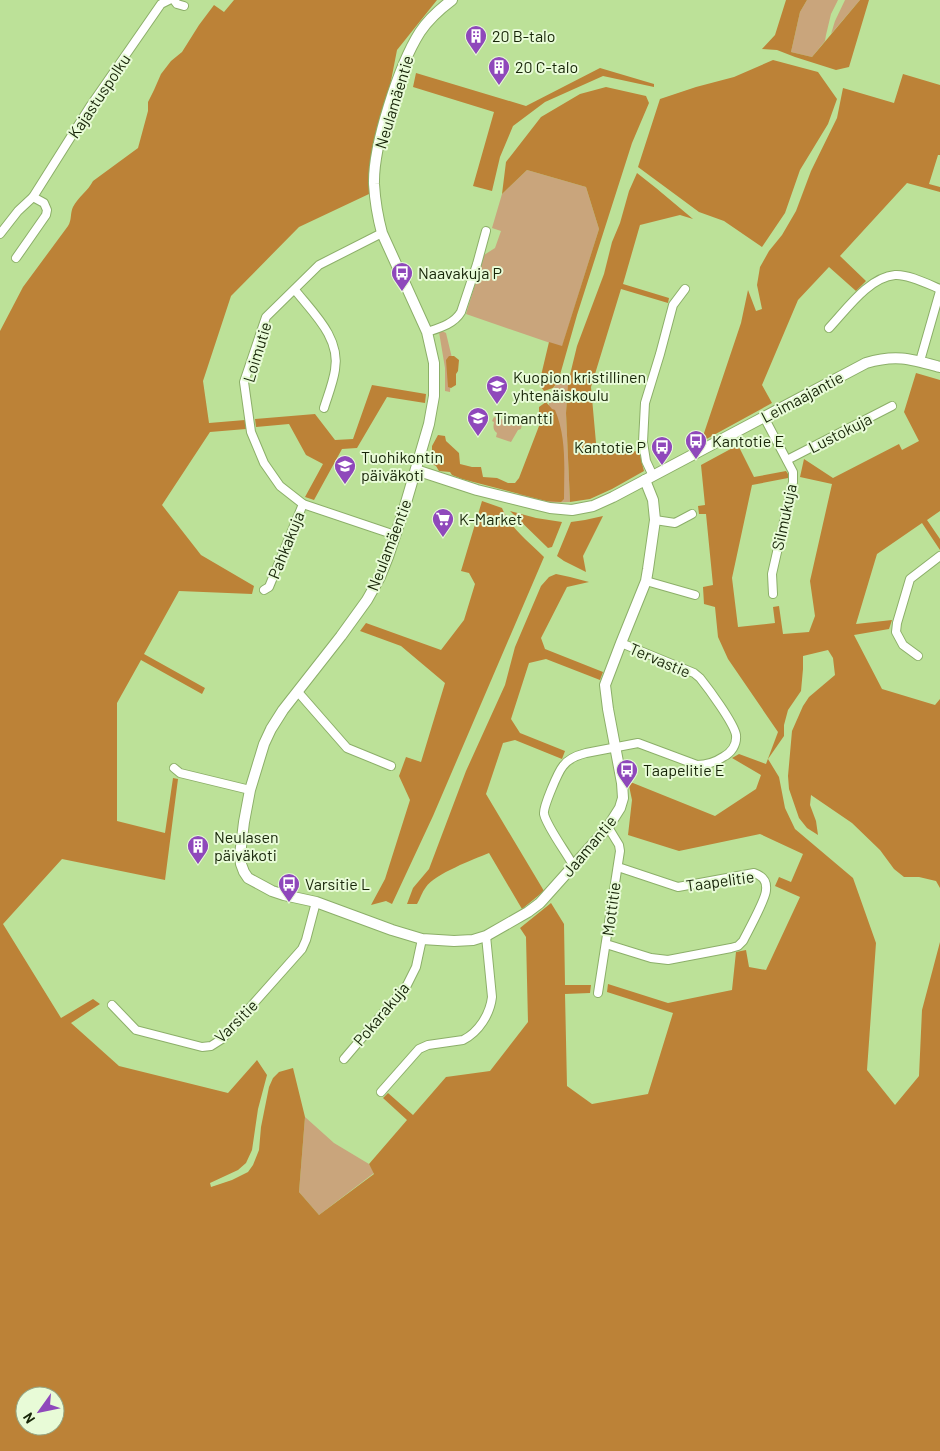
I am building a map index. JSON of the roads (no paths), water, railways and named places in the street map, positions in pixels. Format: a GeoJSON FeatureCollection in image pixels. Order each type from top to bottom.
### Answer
{"type":"FeatureCollection","features":[{"type":"Feature","properties":{"kind":"street","name":"Kajastuspolku"},"geometry":{"type":"LineString","coordinates":[[0,234],[18,211],[34,198],[91,106],[161,4],[169,0]]}},
{"type":"Feature","properties":{"kind":"street"},"geometry":{"type":"LineString","coordinates":[[174,0],[177,4],[184,6]]}},
{"type":"Feature","properties":{"kind":"street","name":"Neulamäentie"},"geometry":{"type":"LineString","coordinates":[[248,878],[241,864],[240,855],[250,790],[264,744],[271,728],[283,710],[367,600],[380,577],[416,470],[429,424],[434,396],[434,363],[427,332],[382,233],[374,183],[382,130],[409,51],[431,18],[452,0]]}},
{"type":"Feature","properties":{"kind":"street"},"geometry":{"type":"LineString","coordinates":[[16,258],[48,210],[44,203],[34,198]]}},
{"type":"Feature","properties":{"kind":"street"},"geometry":{"type":"LineString","coordinates":[[427,332],[448,324],[458,317],[461,312],[486,231]]}},
{"type":"Feature","properties":{"kind":"street","name":"Loimutie"},"geometry":{"type":"LineString","coordinates":[[382,233],[319,265],[266,317],[244,382],[251,432],[264,463],[280,486],[303,504],[395,535]]}},
{"type":"Feature","properties":{"kind":"street"},"geometry":{"type":"LineString","coordinates":[[829,328],[861,292],[876,281],[896,274],[912,278],[940,290],[920,361]]}},
{"type":"Feature","properties":{"kind":"street"},"geometry":{"type":"LineString","coordinates":[[649,478],[643,442],[645,403],[673,305],[685,289]]}},
{"type":"Feature","properties":{"kind":"street"},"geometry":{"type":"LineString","coordinates":[[295,290],[328,333],[335,348],[335,370],[324,408]]}},
{"type":"Feature","properties":{"kind":"street","name":"Leimaajantie"},"geometry":{"type":"LineString","coordinates":[[416,470],[477,490],[550,508],[572,510],[593,506],[613,498],[866,362],[880,358],[905,357],[940,367]]}},
{"type":"Feature","properties":{"kind":"street","name":"Lustokuja"},"geometry":{"type":"LineString","coordinates":[[788,460],[892,406]]}},
{"type":"Feature","properties":{"kind":"street","name":"Silmukuja"},"geometry":{"type":"LineString","coordinates":[[764,417],[793,472],[793,482],[772,574],[773,594]]}},
{"type":"Feature","properties":{"kind":"street","name":"Jaamantie"},"geometry":{"type":"LineString","coordinates":[[248,878],[272,891],[316,902],[422,939],[473,940],[486,936],[540,903],[608,827],[620,808],[623,798],[605,685],[646,581],[655,520],[649,478]]}},
{"type":"Feature","properties":{"kind":"street","name":"Pahkakuja"},"geometry":{"type":"LineString","coordinates":[[266,588],[303,504]]}},
{"type":"Feature","properties":{"kind":"street"},"geometry":{"type":"LineString","coordinates":[[655,520],[675,523],[692,514]]}},
{"type":"Feature","properties":{"kind":"street"},"geometry":{"type":"LineString","coordinates":[[918,656],[903,645],[896,632],[897,623],[910,579],[940,556]]}},
{"type":"Feature","properties":{"kind":"street"},"geometry":{"type":"LineString","coordinates":[[646,581],[695,595]]}},
{"type":"Feature","properties":{"kind":"street","name":"Tervastie"},"geometry":{"type":"LineString","coordinates":[[615,748],[638,743],[697,765],[704,765],[712,764],[731,753],[736,734],[724,712],[700,678],[694,673],[621,643]]}},
{"type":"Feature","properties":{"kind":"street"},"geometry":{"type":"LineString","coordinates":[[298,692],[347,748],[391,766]]}},
{"type":"Feature","properties":{"kind":"street"},"geometry":{"type":"LineString","coordinates":[[574,865],[548,823],[544,813],[545,806],[560,772],[567,762],[586,752],[615,748]]}},
{"type":"Feature","properties":{"kind":"street"},"geometry":{"type":"LineString","coordinates":[[174,768],[180,772],[250,790]]}},
{"type":"Feature","properties":{"kind":"street","name":"Mottitie"},"geometry":{"type":"LineString","coordinates":[[598,993],[620,851],[619,845],[608,827]]}},
{"type":"Feature","properties":{"kind":"street","name":"Taapelitie"},"geometry":{"type":"LineString","coordinates":[[606,944],[651,958],[668,960],[738,946],[743,941],[766,891],[761,875],[754,873],[678,887],[618,867]]}},
{"type":"Feature","properties":{"kind":"street","name":"Varsitie"},"geometry":{"type":"LineString","coordinates":[[112,1005],[136,1030],[202,1047],[211,1046],[222,1039],[302,949],[316,902]]}},
{"type":"Feature","properties":{"kind":"street"},"geometry":{"type":"LineString","coordinates":[[381,1092],[419,1049],[428,1045],[463,1040],[483,1022],[491,1005],[492,997],[486,936]]}},
{"type":"Feature","properties":{"kind":"street","name":"Pokarakuja"},"geometry":{"type":"LineString","coordinates":[[344,1059],[408,985],[416,967],[422,939]]}},
{"type":"Feature","properties":{"kind":"place","name":"20 B-talo"},"geometry":{"type":"Point","coordinates":[476,55]}},
{"type":"Feature","properties":{"kind":"place","name":"20 C-talo"},"geometry":{"type":"Point","coordinates":[499,86]}},
{"type":"Feature","properties":{"kind":"place","name":"Naavakuja P"},"geometry":{"type":"Point","coordinates":[402,292]}},
{"type":"Feature","properties":{"kind":"place","name":"Kuopion kristillinen yhtenäiskoulu"},"geometry":{"type":"Point","coordinates":[497,405]}},
{"type":"Feature","properties":{"kind":"place","name":"Timantti"},"geometry":{"type":"Point","coordinates":[478,437]}},
{"type":"Feature","properties":{"kind":"place","name":"Kantotie E"},"geometry":{"type":"Point","coordinates":[696,460]}},
{"type":"Feature","properties":{"kind":"place","name":"Kantotie P"},"geometry":{"type":"Point","coordinates":[662,466]}},
{"type":"Feature","properties":{"kind":"place","name":"Tuohikontin päiväkoti"},"geometry":{"type":"Point","coordinates":[345,485]}},
{"type":"Feature","properties":{"kind":"place","name":"K-Market"},"geometry":{"type":"Point","coordinates":[443,538]}},
{"type":"Feature","properties":{"kind":"place","name":"Taapelitie E"},"geometry":{"type":"Point","coordinates":[627,789]}},
{"type":"Feature","properties":{"kind":"place","name":"Neulasen päiväkoti"},"geometry":{"type":"Point","coordinates":[198,865]}},
{"type":"Feature","properties":{"kind":"place","name":"Varsitie L"},"geometry":{"type":"Point","coordinates":[289,903]}}]}
